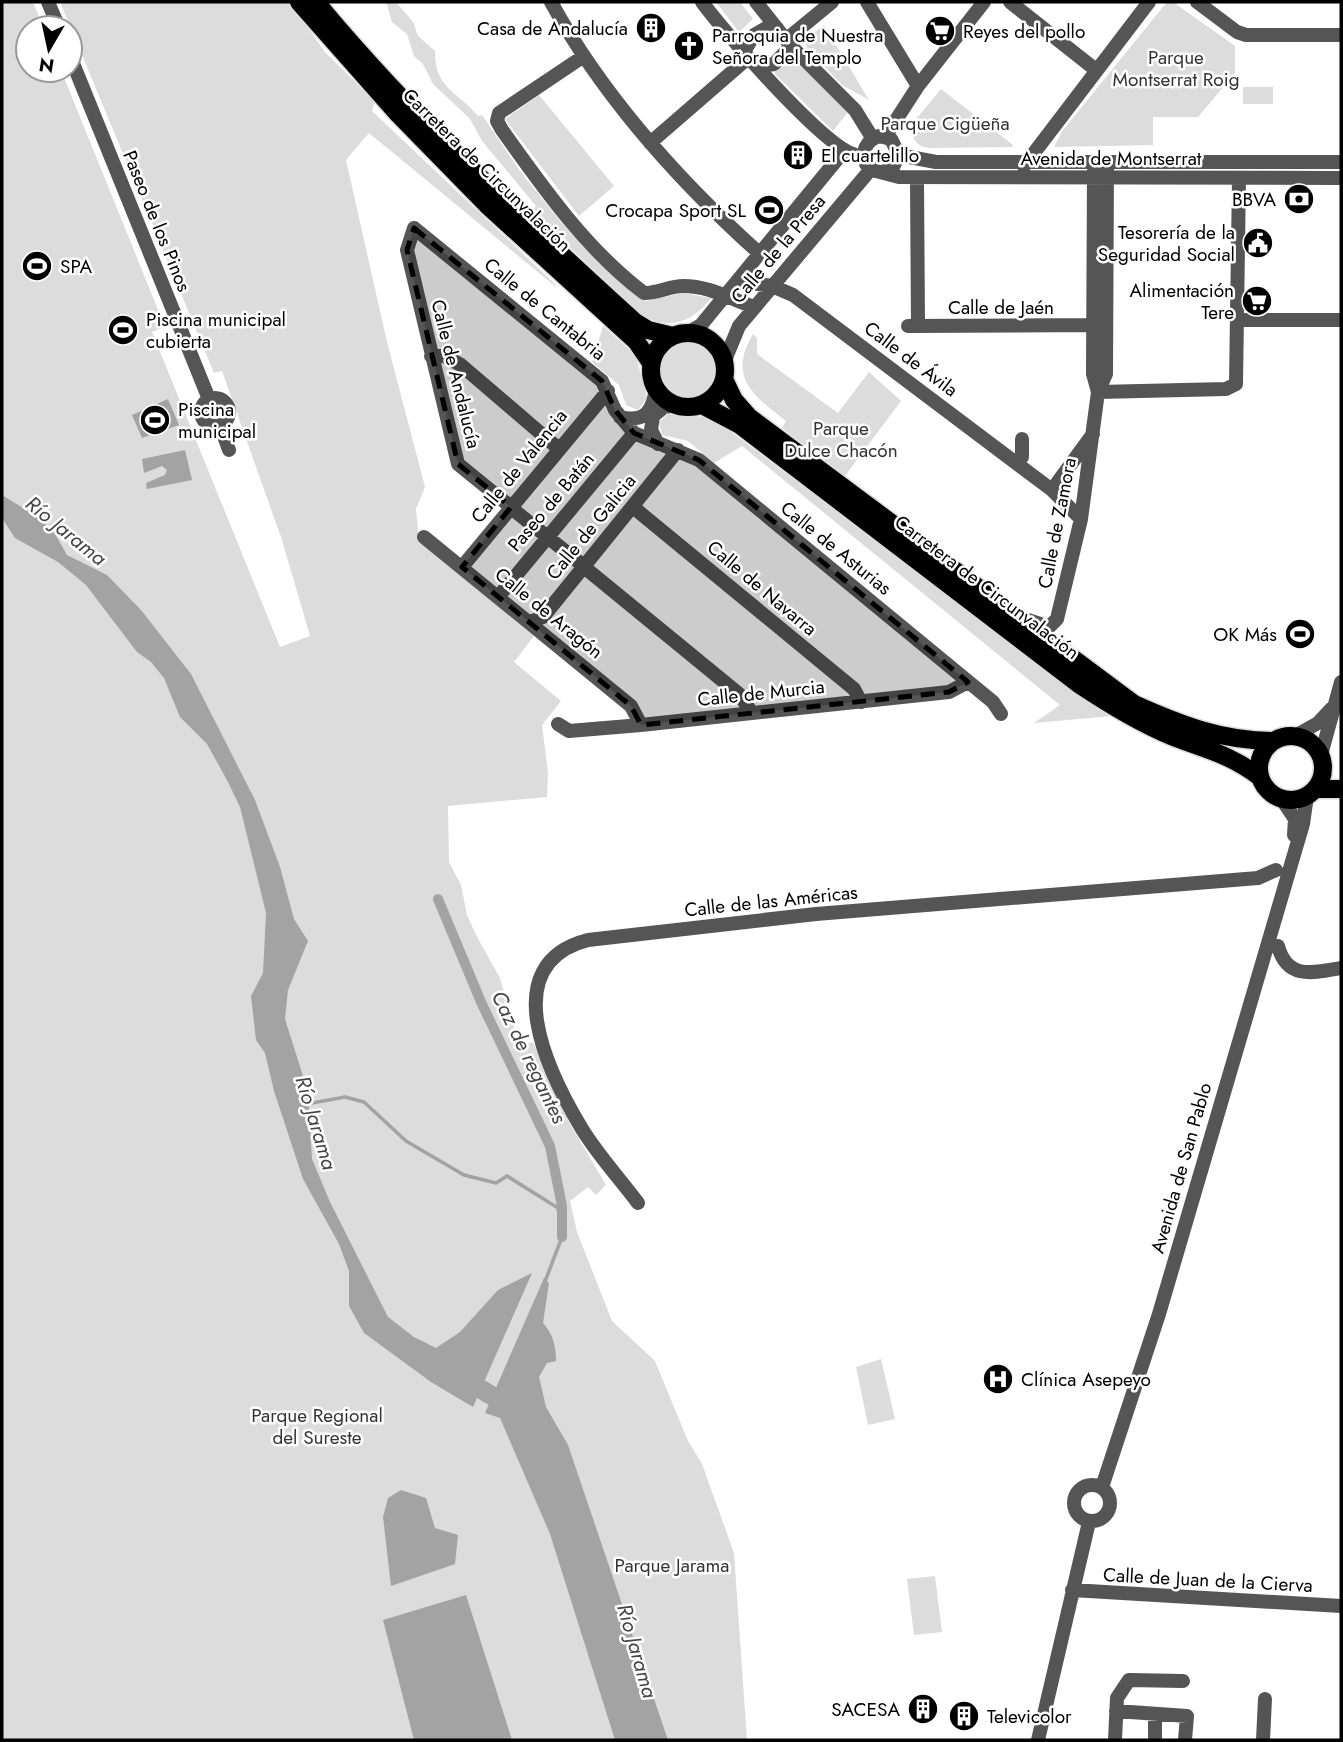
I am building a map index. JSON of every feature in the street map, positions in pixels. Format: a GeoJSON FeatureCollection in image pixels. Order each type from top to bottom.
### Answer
{"type":"FeatureCollection","features":[{"type":"Feature","properties":{"kind":"main road","name":"Carretera de Circunvalación"},"geometry":{"type":"LineString","coordinates":[[299,2],[398,114],[487,205],[636,341],[652,363]]}},
{"type":"Feature","properties":{"kind":"main road","name":"Carretera de Circunvalación"},"geometry":{"type":"LineString","coordinates":[[316,2],[429,126],[543,239],[635,322],[648,330],[681,334]]}},
{"type":"Feature","properties":{"kind":"main road"},"geometry":{"type":"LineString","coordinates":[[681,334],[712,340],[725,360],[724,381],[712,400],[702,405],[675,405],[656,388],[652,363],[663,342],[681,334]]}},
{"type":"Feature","properties":{"kind":"main road","name":"Carretera de Circunvalación"},"geometry":{"type":"LineString","coordinates":[[724,381],[734,400],[749,417],[1144,708],[1207,735],[1245,741],[1275,741]]}},
{"type":"Feature","properties":{"kind":"main road","name":"Carretera de Circunvalación"},"geometry":{"type":"LineString","coordinates":[[702,405],[740,425],[1117,710],[1174,737],[1221,752],[1260,777]]}},
{"type":"Feature","properties":{"kind":"main road"},"geometry":{"type":"LineString","coordinates":[[1341,775],[1322,759],[1310,742],[1295,736],[1275,741],[1261,756],[1260,777],[1272,794],[1281,798],[1341,789]]}},
{"type":"Feature","properties":{"kind":"main road"},"geometry":{"type":"LineString","coordinates":[[1311,793],[1322,777],[1322,759]]}},
{"type":"Feature","properties":{"kind":"street"},"geometry":{"type":"LineString","coordinates":[[551,2],[584,56],[650,143],[704,203],[760,253]]}},
{"type":"Feature","properties":{"kind":"street"},"geometry":{"type":"LineString","coordinates":[[702,2],[750,59],[844,151]]}},
{"type":"Feature","properties":{"kind":"street"},"geometry":{"type":"LineString","coordinates":[[756,2],[879,138],[896,144],[899,155],[892,169],[872,166],[864,150],[879,138],[984,2]]}},
{"type":"Feature","properties":{"kind":"street"},"geometry":{"type":"LineString","coordinates":[[750,59],[774,64],[785,37],[832,2]]}},
{"type":"Feature","properties":{"kind":"street"},"geometry":{"type":"LineString","coordinates":[[867,2],[918,86]]}},
{"type":"Feature","properties":{"kind":"street"},"geometry":{"type":"LineString","coordinates":[[1010,2],[1096,70]]}},
{"type":"Feature","properties":{"kind":"street"},"geometry":{"type":"LineString","coordinates":[[1014,177],[1149,2]]}},
{"type":"Feature","properties":{"kind":"street"},"geometry":{"type":"LineString","coordinates":[[1197,2],[1237,32],[1246,35],[1341,35]]}},
{"type":"Feature","properties":{"kind":"street"},"geometry":{"type":"LineString","coordinates":[[1211,2],[1245,26],[1341,26]]}},
{"type":"Feature","properties":{"kind":"street"},"geometry":{"type":"LineString","coordinates":[[650,143],[750,59],[754,35],[771,26],[785,37]]}},
{"type":"Feature","properties":{"kind":"street"},"geometry":{"type":"LineString","coordinates":[[584,56],[499,113],[497,121],[502,130],[546,191],[603,256],[644,293],[684,286],[726,294],[754,307]]}},
{"type":"Feature","properties":{"kind":"street","name":"Paseo de los Pinos"},"geometry":{"type":"LineString","coordinates":[[81,84],[209,399],[202,406],[203,420],[211,425],[220,425],[229,450]]}},
{"type":"Feature","properties":{"kind":"street","name":"Calle de la Presa"},"geometry":{"type":"LineString","coordinates":[[681,334],[701,325],[844,151]]}},
{"type":"Feature","properties":{"kind":"street","name":"Avenida de Montserrat"},"geometry":{"type":"LineString","coordinates":[[844,151],[872,166],[917,178],[1341,178]]}},
{"type":"Feature","properties":{"kind":"street","name":"Avenida de Montserrat"},"geometry":{"type":"LineString","coordinates":[[899,155],[936,162],[1341,162]]}},
{"type":"Feature","properties":{"kind":"street","name":"Calle de Zamora"},"geometry":{"type":"LineString","coordinates":[[1020,618],[1049,627],[1057,619],[1081,519],[1098,392],[1106,374],[1101,163]]}},
{"type":"Feature","properties":{"kind":"street","name":"Calle de la Presa"},"geometry":{"type":"LineString","coordinates":[[725,360],[733,333],[872,166]]}},
{"type":"Feature","properties":{"kind":"street","name":"Calle de Jaén"},"geometry":{"type":"LineString","coordinates":[[917,178],[913,326],[1093,325]]}},
{"type":"Feature","properties":{"kind":"street","name":"Calle de Zamora"},"geometry":{"type":"LineString","coordinates":[[1098,392],[1093,382],[1093,325],[1101,178]]}},
{"type":"Feature","properties":{"kind":"street"},"geometry":{"type":"LineString","coordinates":[[1098,392],[1234,387],[1239,379],[1239,178]]}},
{"type":"Feature","properties":{"kind":"street","name":"Calle de Andalucía"},"geometry":{"type":"LineString","coordinates":[[414,228],[407,250],[458,464],[739,694],[752,713]]}},
{"type":"Feature","properties":{"kind":"street","name":"Calle de Cantabria"},"geometry":{"type":"LineString","coordinates":[[414,228],[602,381],[620,417],[634,433]]}},
{"type":"Feature","properties":{"kind":"street","name":"Calle de Ávila"},"geometry":{"type":"LineString","coordinates":[[737,281],[772,286],[793,295],[1052,489],[1081,519]]}},
{"type":"Feature","properties":{"kind":"street"},"geometry":{"type":"LineString","coordinates":[[1239,320],[1341,320]]}},
{"type":"Feature","properties":{"kind":"street"},"geometry":{"type":"LineString","coordinates":[[431,356],[444,356],[461,365],[559,449]]}},
{"type":"Feature","properties":{"kind":"street"},"geometry":{"type":"LineString","coordinates":[[620,417],[645,416],[651,410],[656,388]]}},
{"type":"Feature","properties":{"kind":"street","name":"Calle de Valencia"},"geometry":{"type":"LineString","coordinates":[[462,566],[513,509],[608,391]]}},
{"type":"Feature","properties":{"kind":"street"},"geometry":{"type":"LineString","coordinates":[[657,444],[651,430],[653,416],[664,407],[675,405]]}},
{"type":"Feature","properties":{"kind":"street","name":"Calle de Asturias"},"geometry":{"type":"LineString","coordinates":[[634,433],[699,460],[993,702],[1001,714]]}},
{"type":"Feature","properties":{"kind":"street","name":"Paseo de Batán"},"geometry":{"type":"LineString","coordinates":[[499,596],[634,433]]}},
{"type":"Feature","properties":{"kind":"street"},"geometry":{"type":"LineString","coordinates":[[1052,489],[1094,433]]}},
{"type":"Feature","properties":{"kind":"street"},"geometry":{"type":"LineString","coordinates":[[1022,439],[1022,457]]}},
{"type":"Feature","properties":{"kind":"street","name":"Calle de Galicia"},"geometry":{"type":"LineString","coordinates":[[530,622],[543,617],[582,565],[633,508],[678,450]]}},
{"type":"Feature","properties":{"kind":"street","name":"Calle de Ávila"},"geometry":{"type":"LineString","coordinates":[[1052,489],[1084,498]]}},
{"type":"Feature","properties":{"kind":"street","name":"Calle de Navarra"},"geometry":{"type":"LineString","coordinates":[[633,508],[854,689],[861,702]]}},
{"type":"Feature","properties":{"kind":"street","name":"Calle de Aragón"},"geometry":{"type":"LineString","coordinates":[[424,537],[631,706],[641,725]]}},
{"type":"Feature","properties":{"kind":"street","name":"Calle de Murcia"},"geometry":{"type":"LineString","coordinates":[[558,724],[569,731],[641,725],[949,692],[968,682]]}},
{"type":"Feature","properties":{"kind":"street"},"geometry":{"type":"LineString","coordinates":[[1322,759],[1341,682]]}},
{"type":"Feature","properties":{"kind":"street"},"geometry":{"type":"LineString","coordinates":[[1295,736],[1318,723],[1335,704]]}},
{"type":"Feature","properties":{"kind":"street","name":"Avenida de San Pablo"},"geometry":{"type":"LineString","coordinates":[[1102,1487],[1159,1314],[1311,793]]}},
{"type":"Feature","properties":{"kind":"street","name":"Avenida de San Pablo"},"geometry":{"type":"LineString","coordinates":[[1281,798],[1295,819],[1292,857]]}},
{"type":"Feature","properties":{"kind":"street","name":"Calle de las Américas"},"geometry":{"type":"LineString","coordinates":[[638,1203],[583,1130],[540,1038],[536,1017],[537,989],[550,958],[565,946],[588,940],[816,914],[1258,878],[1276,870]]}},
{"type":"Feature","properties":{"kind":"street"},"geometry":{"type":"LineString","coordinates":[[1278,946],[1281,958],[1294,971],[1308,974],[1341,968]]}},
{"type":"Feature","properties":{"kind":"street"},"geometry":{"type":"LineString","coordinates":[[1088,1485],[1102,1487],[1110,1498],[1109,1509],[1101,1520],[1089,1522],[1075,1512],[1074,1499],[1088,1485]]}},
{"type":"Feature","properties":{"kind":"street"},"geometry":{"type":"LineString","coordinates":[[1038,1740],[1089,1522]]}},
{"type":"Feature","properties":{"kind":"street","name":"Calle de Juan de la Cierva"},"geometry":{"type":"LineString","coordinates":[[1072,1590],[1341,1606]]}},
{"type":"Feature","properties":{"kind":"street"},"geometry":{"type":"LineString","coordinates":[[1115,1740],[1120,1689],[1129,1680],[1183,1681]]}},
{"type":"Feature","properties":{"kind":"street"},"geometry":{"type":"LineString","coordinates":[[1263,1740],[1265,1699]]}},
{"type":"Feature","properties":{"kind":"street"},"geometry":{"type":"LineString","coordinates":[[1116,1711],[1186,1716],[1185,1740]]}},
{"type":"Feature","properties":{"kind":"street"},"geometry":{"type":"LineString","coordinates":[[1155,1714],[1155,1740]]}},
{"type":"Feature","properties":{"kind":"highlighted area"},"geometry":{"type":"Polygon","coordinates":[[[414,228],[602,381],[615,410],[634,433],[699,460],[968,682],[949,692],[641,725],[631,706],[462,567],[511,507],[458,464],[407,250],[414,228]]]}},
{"type":"Feature","properties":{"kind":"green space","name":"Parque Regional del Sureste"},"geometry":{"type":"Polygon","coordinates":[[[2,2],[33,2],[38,14],[14,14],[14,84],[67,84],[165,327],[152,332],[280,647],[310,636],[282,540],[222,371],[214,373],[84,60],[84,14],[65,14],[60,2],[290,2],[325,52],[375,102],[372,111],[556,287],[369,133],[346,160],[387,342],[425,487],[416,509],[419,540],[534,636],[514,662],[561,701],[542,725],[548,773],[547,797],[448,806],[449,862],[461,885],[467,915],[500,978],[519,1045],[533,1042],[570,1124],[606,1185],[596,1195],[588,1187],[570,1201],[577,1232],[612,1321],[655,1361],[688,1441],[702,1464],[734,1553],[747,1740],[2,1740],[2,2]]]}},
{"type":"Feature","properties":{"kind":"green space"},"geometry":{"type":"Polygon","coordinates":[[[386,2],[396,2],[413,22],[418,36],[435,51],[439,74],[448,88],[478,116],[482,115],[520,171],[560,221],[623,284],[646,301],[683,293],[711,298],[704,306],[680,322],[662,322],[642,315],[532,212],[536,206],[482,141],[470,119],[433,84],[423,64],[414,56],[407,34],[392,22],[386,2]]]}},
{"type":"Feature","properties":{"kind":"green space"},"geometry":{"type":"Polygon","coordinates":[[[716,2],[740,2],[753,19],[739,32],[716,2]]]}},
{"type":"Feature","properties":{"kind":"green space","name":"Parque Montserrat Roig"},"geometry":{"type":"Polygon","coordinates":[[[1167,2],[1173,2],[1235,46],[1235,73],[1198,117],[1153,117],[1153,145],[1054,147],[1063,130],[1167,2]]]}},
{"type":"Feature","properties":{"kind":"green space"},"geometry":{"type":"Polygon","coordinates":[[[824,25],[869,100],[842,85],[807,48],[805,40],[824,25]]]}},
{"type":"Feature","properties":{"kind":"green space"},"geometry":{"type":"Polygon","coordinates":[[[791,56],[848,112],[833,131],[775,74],[775,70],[791,56]]]}},
{"type":"Feature","properties":{"kind":"green space"},"geometry":{"type":"Polygon","coordinates":[[[1243,87],[1273,87],[1273,104],[1243,104],[1243,87]]]}},
{"type":"Feature","properties":{"kind":"green space","name":"Parque Cigüeña"},"geometry":{"type":"Polygon","coordinates":[[[941,89],[1013,145],[1012,147],[929,148],[917,143],[913,137],[912,124],[941,89]]]}},
{"type":"Feature","properties":{"kind":"green space"},"geometry":{"type":"Polygon","coordinates":[[[539,95],[614,186],[579,216],[505,119],[539,95]]]}},
{"type":"Feature","properties":{"kind":"green space"},"geometry":{"type":"Polygon","coordinates":[[[603,326],[636,356],[647,398],[638,410],[626,405],[619,385],[592,362],[603,326]]]}},
{"type":"Feature","properties":{"kind":"green space","name":"Parque Dulce Chacón"},"geometry":{"type":"Polygon","coordinates":[[[753,334],[757,338],[757,354],[838,413],[869,372],[901,401],[845,476],[782,428],[786,421],[748,385],[743,363],[753,334]]]}},
{"type":"Feature","properties":{"kind":"green space"},"geometry":{"type":"Polygon","coordinates":[[[688,340],[699,342],[712,353],[717,369],[715,380],[704,393],[688,398],[677,396],[664,385],[659,369],[661,358],[672,345],[688,340]]]}},
{"type":"Feature","properties":{"kind":"green space"},"geometry":{"type":"Polygon","coordinates":[[[668,414],[705,417],[718,422],[1074,691],[1112,716],[1034,723],[1060,705],[742,446],[714,463],[688,441],[662,435],[659,422],[668,414]]]}},
{"type":"Feature","properties":{"kind":"green space"},"geometry":{"type":"Polygon","coordinates":[[[881,1359],[895,1419],[868,1425],[856,1367],[881,1359]]]}},
{"type":"Feature","properties":{"kind":"green space"},"geometry":{"type":"Polygon","coordinates":[[[935,1576],[942,1632],[914,1635],[907,1579],[935,1576]]]}},
{"type":"Feature","properties":{"kind":"water","name":"Piscina municipal"},"geometry":{"type":"Polygon","coordinates":[[[168,399],[179,425],[142,438],[132,415],[168,399]]]}},
{"type":"Feature","properties":{"kind":"water"},"geometry":{"type":"Polygon","coordinates":[[[185,450],[192,480],[147,489],[146,483],[165,475],[167,470],[162,466],[144,473],[142,459],[185,450]]]}},
{"type":"Feature","properties":{"kind":"water"},"geometry":{"type":"Polygon","coordinates":[[[2,495],[36,516],[54,532],[67,555],[107,575],[141,610],[191,674],[255,800],[280,867],[294,919],[308,941],[288,990],[285,1019],[308,1092],[312,1159],[330,1202],[388,1317],[414,1337],[436,1348],[460,1332],[498,1290],[532,1273],[473,1407],[431,1382],[364,1333],[349,1306],[349,1271],[339,1244],[303,1179],[274,1091],[265,1053],[256,1040],[251,996],[263,973],[266,913],[240,807],[227,780],[207,744],[180,717],[164,678],[151,662],[137,652],[86,585],[58,562],[15,538],[2,518],[2,495]]]}},
{"type":"Feature","properties":{"kind":"water"},"geometry":{"type":"Polygon","coordinates":[[[544,1278],[549,1283],[543,1323],[553,1340],[556,1361],[547,1363],[539,1377],[546,1407],[568,1445],[668,1740],[615,1740],[550,1534],[500,1418],[485,1413],[544,1278]]]}},
{"type":"Feature","properties":{"kind":"water"},"geometry":{"type":"Polygon","coordinates":[[[401,1490],[426,1498],[435,1528],[458,1535],[455,1564],[391,1586],[383,1517],[388,1498],[401,1490]]]}},
{"type":"Feature","properties":{"kind":"water"},"geometry":{"type":"Polygon","coordinates":[[[466,1595],[512,1740],[414,1740],[383,1620],[466,1595]]]}},
{"type":"Feature","properties":{"kind":"waterway","name":"Caz de regantes"},"geometry":{"type":"LineString","coordinates":[[438,899],[481,1002],[550,1146],[562,1206],[562,1237]]}},
{"type":"Feature","properties":{"kind":"waterway"},"geometry":{"type":"LineString","coordinates":[[305,1101],[312,1103],[345,1097],[364,1102],[406,1141],[464,1175],[496,1183],[507,1176],[558,1208],[562,1237],[544,1284]]}},
{"type":"Feature","properties":{"kind":"waterway","name":"Río Jarama"},"geometry":{"type":"LineString","coordinates":[[459,1376],[514,1409]]}},
{"type":"Feature","properties":{"kind":"place","name":"Casa de Andalucía"},"geometry":{"type":"Point","coordinates":[651,28]}},
{"type":"Feature","properties":{"kind":"place","name":"Reyes del pollo"},"geometry":{"type":"Point","coordinates":[940,31]}},
{"type":"Feature","properties":{"kind":"place","name":"Parroquia de Nuestra Señora del Templo"},"geometry":{"type":"Point","coordinates":[689,46]}},
{"type":"Feature","properties":{"kind":"place","name":"El cuartelillo"},"geometry":{"type":"Point","coordinates":[798,155]}},
{"type":"Feature","properties":{"kind":"place","name":"BBVA"},"geometry":{"type":"Point","coordinates":[1299,199]}},
{"type":"Feature","properties":{"kind":"place","name":"Crocapa Sport SL"},"geometry":{"type":"Point","coordinates":[769,210]}},
{"type":"Feature","properties":{"kind":"place","name":"Tesorería de la Seguridad Social"},"geometry":{"type":"Point","coordinates":[1258,243]}},
{"type":"Feature","properties":{"kind":"place","name":"SPA"},"geometry":{"type":"Point","coordinates":[37,266]}},
{"type":"Feature","properties":{"kind":"place","name":"Alimentación Tere"},"geometry":{"type":"Point","coordinates":[1257,301]}},
{"type":"Feature","properties":{"kind":"place","name":"Piscina municipal cubierta"},"geometry":{"type":"Point","coordinates":[123,330]}},
{"type":"Feature","properties":{"kind":"place","name":"Piscina municipal"},"geometry":{"type":"Point","coordinates":[155,420]}},
{"type":"Feature","properties":{"kind":"place","name":"OK Más"},"geometry":{"type":"Point","coordinates":[1300,634]}},
{"type":"Feature","properties":{"kind":"place","name":"Clínica Asepeyo"},"geometry":{"type":"Point","coordinates":[998,1379]}},
{"type":"Feature","properties":{"kind":"place","name":"SACESA"},"geometry":{"type":"Point","coordinates":[923,1709]}},
{"type":"Feature","properties":{"kind":"place","name":"Televicolor"},"geometry":{"type":"Point","coordinates":[964,1716]}},
{"type":"Feature","properties":{"kind":"park label","name":"Parque Jarama"},"geometry":{"type":"Point","coordinates":[672,1565]}}]}
